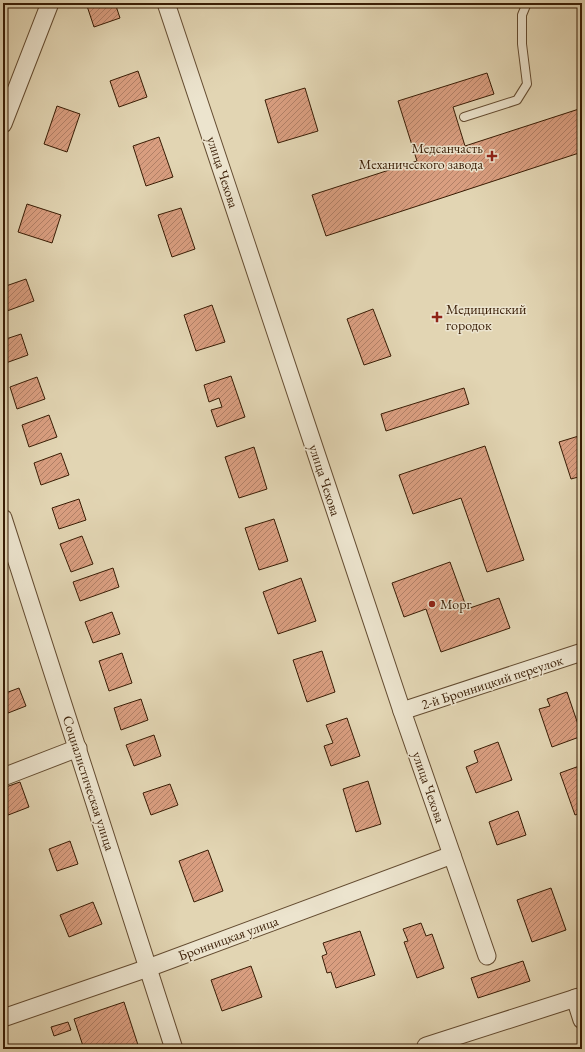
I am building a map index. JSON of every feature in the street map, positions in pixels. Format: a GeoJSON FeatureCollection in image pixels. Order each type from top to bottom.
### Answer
{"type":"FeatureCollection","features":[{"type":"Feature","properties":{"kind":"street"},"geometry":{"type":"LineString","coordinates":[[3,124],[50,3]]}},
{"type":"Feature","properties":{"kind":"street","name":"улица Чехова"},"geometry":{"type":"LineString","coordinates":[[166,3],[402,711],[487,956]]}},
{"type":"Feature","properties":{"kind":"street","name":"Социалистическая улица"},"geometry":{"type":"LineString","coordinates":[[3,518],[8,547],[78,748],[174,1049]]}},
{"type":"Feature","properties":{"kind":"street","name":"2-й Бронницкий переулок"},"geometry":{"type":"LineString","coordinates":[[402,711],[582,652]]}},
{"type":"Feature","properties":{"kind":"street"},"geometry":{"type":"LineString","coordinates":[[3,776],[78,748]]}},
{"type":"Feature","properties":{"kind":"street","name":"Бронницкая улица"},"geometry":{"type":"LineString","coordinates":[[3,1018],[148,968],[452,855]]}},
{"type":"Feature","properties":{"kind":"street"},"geometry":{"type":"LineString","coordinates":[[423,1047],[579,997],[582,1020]]}},
{"type":"Feature","properties":{"kind":"lane"},"geometry":{"type":"LineString","coordinates":[[464,117],[517,100],[527,84],[522,44],[522,15],[527,3]]}},
{"type":"Feature","properties":{"kind":"building"},"geometry":{"type":"Polygon","coordinates":[[[86,3],[115,3],[120,18],[94,27],[86,3]]]}},
{"type":"Feature","properties":{"kind":"building"},"geometry":{"type":"Polygon","coordinates":[[[138,71],[147,97],[119,107],[110,81],[138,71]]]}},
{"type":"Feature","properties":{"kind":"building","name":"Медсанчасть Механического завода"},"geometry":{"type":"Polygon","coordinates":[[[487,73],[494,94],[453,107],[465,146],[582,108],[582,152],[326,236],[312,195],[417,161],[398,101],[487,73]]]}},
{"type":"Feature","properties":{"kind":"building"},"geometry":{"type":"Polygon","coordinates":[[[305,88],[318,131],[278,143],[265,100],[305,88]]]}},
{"type":"Feature","properties":{"kind":"building"},"geometry":{"type":"Polygon","coordinates":[[[57,106],[80,114],[67,152],[44,144],[57,106]]]}},
{"type":"Feature","properties":{"kind":"building"},"geometry":{"type":"Polygon","coordinates":[[[159,137],[173,177],[146,186],[133,146],[159,137]]]}},
{"type":"Feature","properties":{"kind":"building"},"geometry":{"type":"Polygon","coordinates":[[[27,204],[61,215],[52,243],[18,232],[27,204]]]}},
{"type":"Feature","properties":{"kind":"building"},"geometry":{"type":"Polygon","coordinates":[[[181,208],[195,249],[172,257],[158,215],[181,208]]]}},
{"type":"Feature","properties":{"kind":"building"},"geometry":{"type":"Polygon","coordinates":[[[26,279],[34,301],[7,311],[3,298],[3,287],[26,279]]]}},
{"type":"Feature","properties":{"kind":"building"},"geometry":{"type":"Polygon","coordinates":[[[212,305],[225,342],[196,351],[184,315],[212,305]]]}},
{"type":"Feature","properties":{"kind":"building"},"geometry":{"type":"Polygon","coordinates":[[[373,309],[391,356],[364,365],[347,319],[373,309]]]}},
{"type":"Feature","properties":{"kind":"building"},"geometry":{"type":"Polygon","coordinates":[[[21,334],[28,355],[3,364],[3,340],[21,334]]]}},
{"type":"Feature","properties":{"kind":"building"},"geometry":{"type":"Polygon","coordinates":[[[231,376],[245,417],[217,427],[211,410],[222,407],[219,398],[209,402],[204,385],[231,376]]]}},
{"type":"Feature","properties":{"kind":"building"},"geometry":{"type":"Polygon","coordinates":[[[37,377],[45,399],[17,409],[10,387],[37,377]]]}},
{"type":"Feature","properties":{"kind":"building"},"geometry":{"type":"Polygon","coordinates":[[[464,388],[469,404],[386,431],[381,414],[464,388]]]}},
{"type":"Feature","properties":{"kind":"building"},"geometry":{"type":"Polygon","coordinates":[[[49,415],[57,437],[29,447],[22,425],[49,415]]]}},
{"type":"Feature","properties":{"kind":"building"},"geometry":{"type":"Polygon","coordinates":[[[582,435],[582,476],[571,479],[559,442],[582,435]]]}},
{"type":"Feature","properties":{"kind":"building"},"geometry":{"type":"Polygon","coordinates":[[[485,446],[524,560],[487,572],[461,498],[413,514],[399,475],[485,446]]]}},
{"type":"Feature","properties":{"kind":"building"},"geometry":{"type":"Polygon","coordinates":[[[254,447],[267,489],[239,498],[225,457],[254,447]]]}},
{"type":"Feature","properties":{"kind":"building"},"geometry":{"type":"Polygon","coordinates":[[[61,453],[69,475],[41,485],[34,463],[61,453]]]}},
{"type":"Feature","properties":{"kind":"building"},"geometry":{"type":"Polygon","coordinates":[[[79,499],[86,520],[59,529],[52,508],[79,499]]]}},
{"type":"Feature","properties":{"kind":"building"},"geometry":{"type":"Polygon","coordinates":[[[274,519],[288,561],[259,570],[245,528],[274,519]]]}},
{"type":"Feature","properties":{"kind":"building"},"geometry":{"type":"Polygon","coordinates":[[[82,536],[93,564],[71,572],[60,544],[82,536]]]}},
{"type":"Feature","properties":{"kind":"building","name":"Морг"},"geometry":{"type":"Polygon","coordinates":[[[450,562],[467,609],[499,598],[510,628],[441,652],[426,609],[404,617],[392,583],[450,562]]]}},
{"type":"Feature","properties":{"kind":"building"},"geometry":{"type":"Polygon","coordinates":[[[113,568],[119,587],[80,601],[73,582],[113,568]]]}},
{"type":"Feature","properties":{"kind":"building"},"geometry":{"type":"Polygon","coordinates":[[[301,578],[316,621],[278,634],[263,592],[301,578]]]}},
{"type":"Feature","properties":{"kind":"building"},"geometry":{"type":"Polygon","coordinates":[[[112,612],[120,634],[93,643],[85,622],[112,612]]]}},
{"type":"Feature","properties":{"kind":"building"},"geometry":{"type":"Polygon","coordinates":[[[322,651],[335,692],[307,702],[293,660],[322,651]]]}},
{"type":"Feature","properties":{"kind":"building"},"geometry":{"type":"Polygon","coordinates":[[[122,653],[132,683],[109,691],[99,661],[122,653]]]}},
{"type":"Feature","properties":{"kind":"building"},"geometry":{"type":"Polygon","coordinates":[[[19,688],[26,706],[3,715],[3,694],[19,688]]]}},
{"type":"Feature","properties":{"kind":"building"},"geometry":{"type":"Polygon","coordinates":[[[567,692],[582,736],[552,747],[539,709],[550,706],[547,699],[567,692]]]}},
{"type":"Feature","properties":{"kind":"building"},"geometry":{"type":"Polygon","coordinates":[[[141,699],[148,720],[121,730],[114,708],[141,699]]]}},
{"type":"Feature","properties":{"kind":"building"},"geometry":{"type":"Polygon","coordinates":[[[347,718],[360,756],[331,766],[324,746],[333,743],[326,725],[347,718]]]}},
{"type":"Feature","properties":{"kind":"building"},"geometry":{"type":"Polygon","coordinates":[[[154,735],[161,756],[134,766],[126,745],[154,735]]]}},
{"type":"Feature","properties":{"kind":"building"},"geometry":{"type":"Polygon","coordinates":[[[498,742],[512,780],[476,793],[466,767],[478,762],[474,751],[498,742]]]}},
{"type":"Feature","properties":{"kind":"building"},"geometry":{"type":"Polygon","coordinates":[[[582,765],[582,812],[575,815],[560,773],[582,765]]]}},
{"type":"Feature","properties":{"kind":"building"},"geometry":{"type":"Polygon","coordinates":[[[368,781],[381,824],[356,832],[343,789],[368,781]]]}},
{"type":"Feature","properties":{"kind":"building"},"geometry":{"type":"Polygon","coordinates":[[[20,782],[29,807],[3,817],[3,788],[20,782]]]}},
{"type":"Feature","properties":{"kind":"building"},"geometry":{"type":"Polygon","coordinates":[[[170,784],[178,805],[151,815],[143,793],[170,784]]]}},
{"type":"Feature","properties":{"kind":"building"},"geometry":{"type":"Polygon","coordinates":[[[518,811],[526,835],[497,845],[489,822],[518,811]]]}},
{"type":"Feature","properties":{"kind":"building"},"geometry":{"type":"Polygon","coordinates":[[[70,841],[78,864],[57,871],[49,849],[70,841]]]}},
{"type":"Feature","properties":{"kind":"building"},"geometry":{"type":"Polygon","coordinates":[[[208,850],[223,891],[194,902],[179,861],[208,850]]]}},
{"type":"Feature","properties":{"kind":"building"},"geometry":{"type":"Polygon","coordinates":[[[551,888],[566,930],[532,942],[517,900],[551,888]]]}},
{"type":"Feature","properties":{"kind":"building"},"geometry":{"type":"Polygon","coordinates":[[[93,902],[102,924],[69,937],[60,915],[93,902]]]}},
{"type":"Feature","properties":{"kind":"building"},"geometry":{"type":"Polygon","coordinates":[[[421,923],[426,936],[432,934],[444,968],[417,978],[404,942],[408,941],[403,929],[421,923]]]}},
{"type":"Feature","properties":{"kind":"building"},"geometry":{"type":"Polygon","coordinates":[[[360,931],[375,975],[336,988],[331,972],[327,973],[322,956],[327,954],[323,943],[360,931]]]}},
{"type":"Feature","properties":{"kind":"building"},"geometry":{"type":"Polygon","coordinates":[[[523,961],[530,981],[478,998],[471,978],[523,961]]]}},
{"type":"Feature","properties":{"kind":"building"},"geometry":{"type":"Polygon","coordinates":[[[251,966],[262,997],[222,1011],[211,980],[251,966]]]}},
{"type":"Feature","properties":{"kind":"building"},"geometry":{"type":"Polygon","coordinates":[[[124,1002],[139,1048],[84,1049],[74,1019],[124,1002]]]}},
{"type":"Feature","properties":{"kind":"building"},"geometry":{"type":"Polygon","coordinates":[[[68,1022],[71,1030],[54,1036],[51,1027],[68,1022]]]}},
{"type":"Feature","properties":{"kind":"place","name":"Медсанчасть Механического завода"},"geometry":{"type":"Point","coordinates":[492,156]}},
{"type":"Feature","properties":{"kind":"place","name":"Медицинский городок"},"geometry":{"type":"Point","coordinates":[437,317]}},
{"type":"Feature","properties":{"kind":"place","name":"Морг"},"geometry":{"type":"Point","coordinates":[432,604]}}]}
